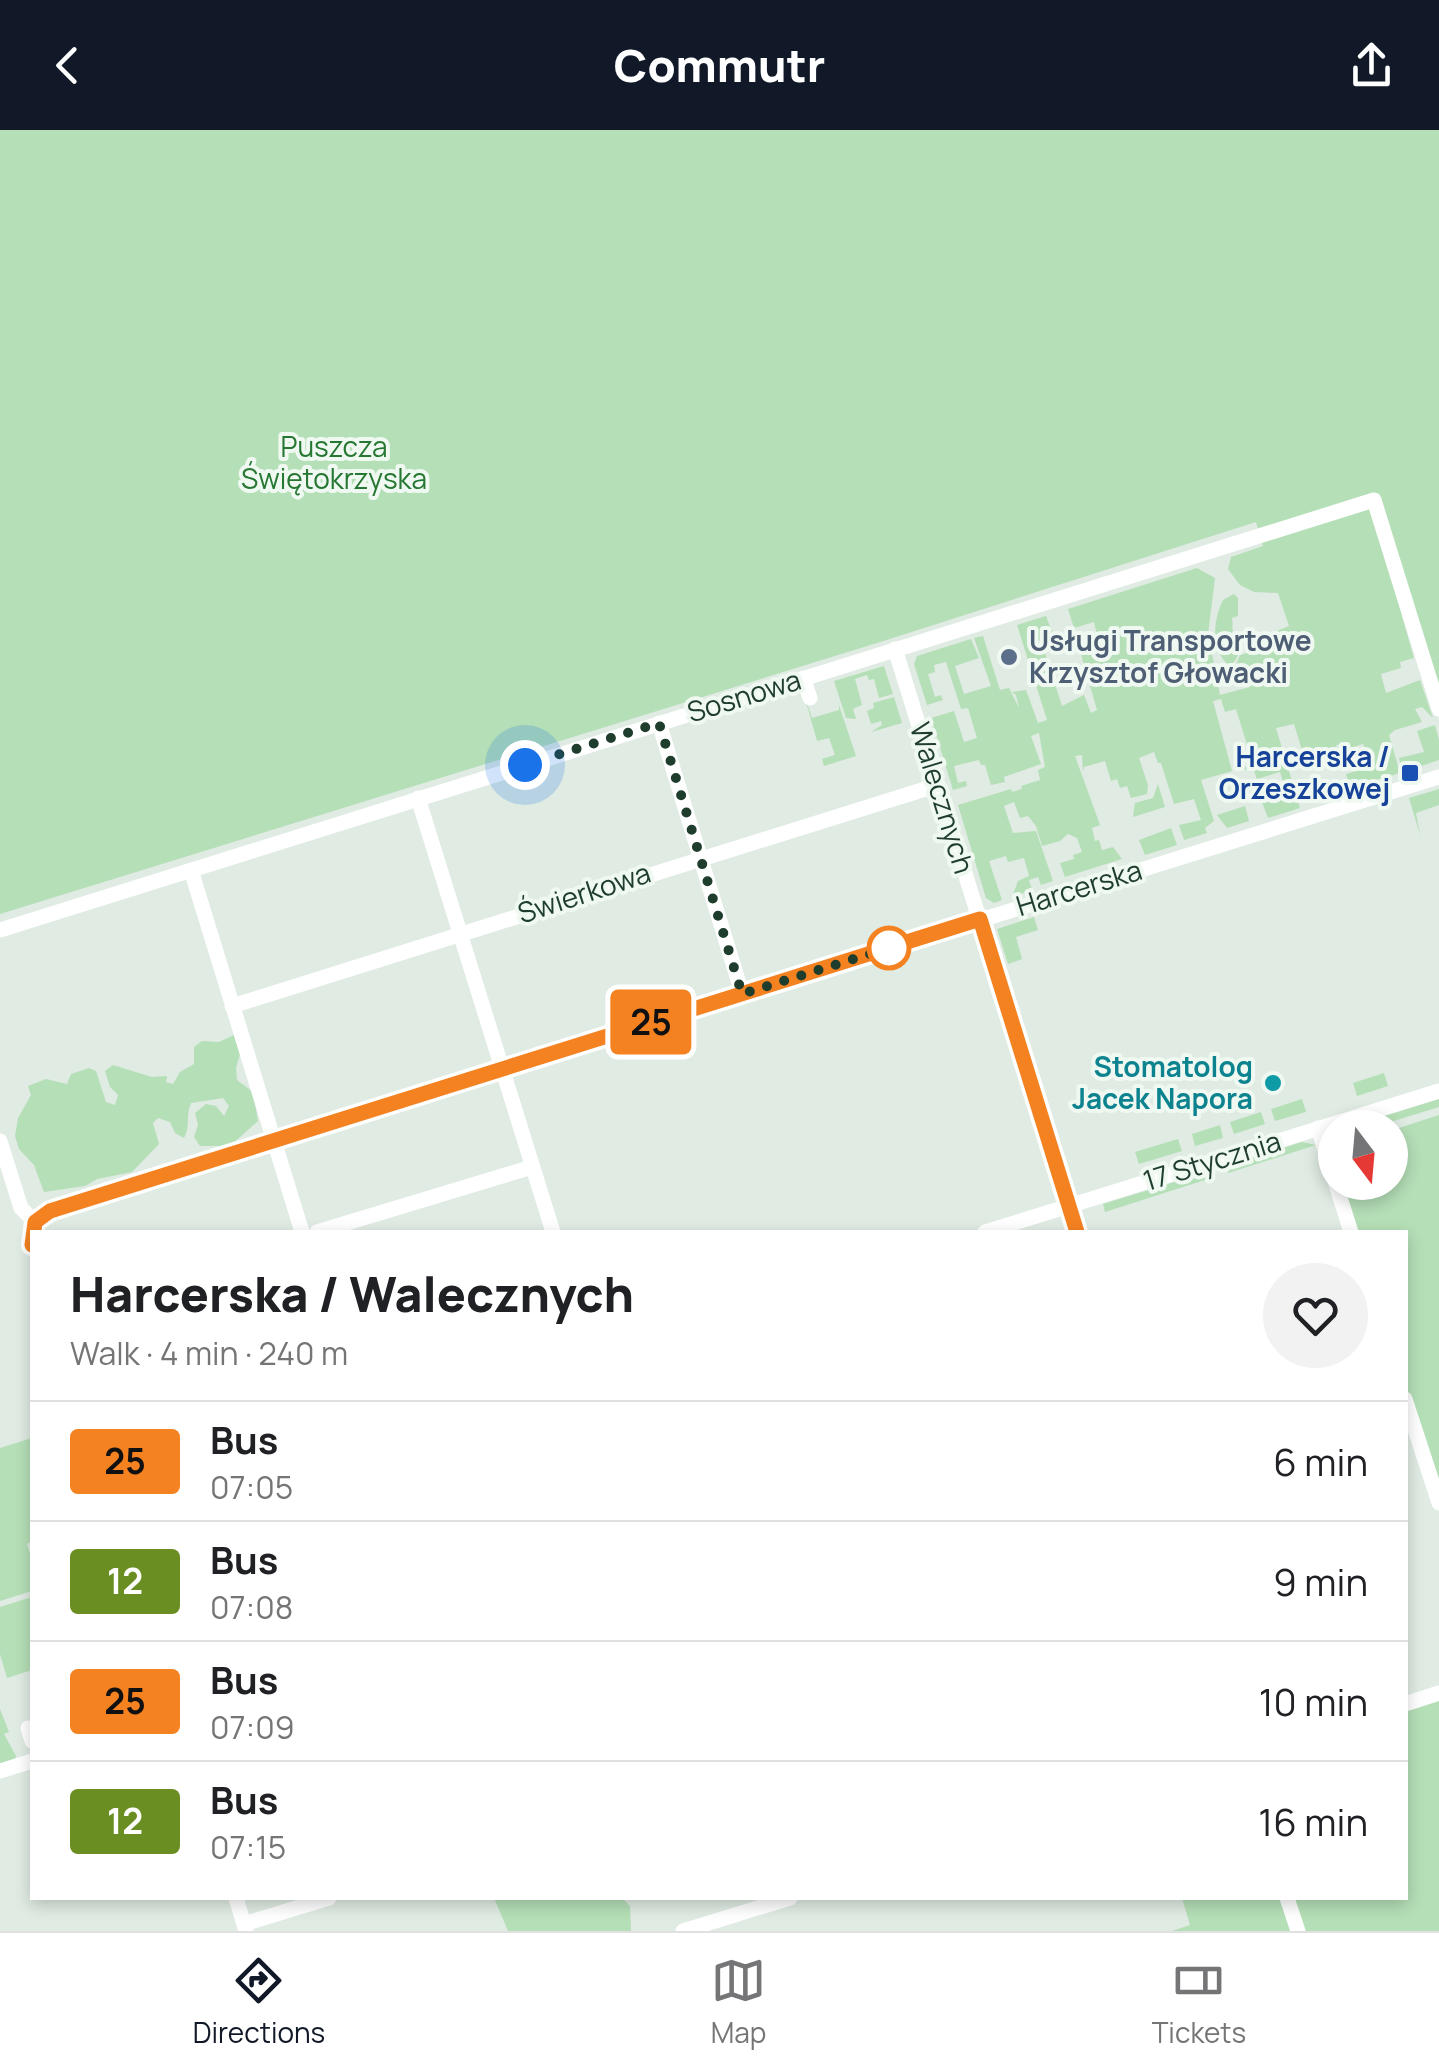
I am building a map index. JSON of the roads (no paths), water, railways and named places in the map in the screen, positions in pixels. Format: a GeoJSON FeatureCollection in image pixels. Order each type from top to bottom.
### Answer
{"type":"FeatureCollection","features":[{"type":"Feature","properties":{"kind":"street","name":"Sosnowa"},"geometry":{"type":"LineString","coordinates":[[0,930],[1374,500],[1439,709]]}},
{"type":"Feature","properties":{"kind":"street","name":"Walecznych"},"geometry":{"type":"LineString","coordinates":[[895,649],[1076,1230]]}},
{"type":"Feature","properties":{"kind":"street"},"geometry":{"type":"LineString","coordinates":[[803,678],[810,698]]}},
{"type":"Feature","properties":{"kind":"street"},"geometry":{"type":"LineString","coordinates":[[659,723],[742,994]]}},
{"type":"Feature","properties":{"kind":"street","name":"Harcerska"},"geometry":{"type":"LineString","coordinates":[[35,1222],[50,1211],[980,919],[1266,825],[1439,777]]}},
{"type":"Feature","properties":{"kind":"street","name":"Świerkowa"},"geometry":{"type":"LineString","coordinates":[[232,1006],[938,784]]}},
{"type":"Feature","properties":{"kind":"street"},"geometry":{"type":"LineString","coordinates":[[418,798],[552,1230]]}},
{"type":"Feature","properties":{"kind":"street"},"geometry":{"type":"LineString","coordinates":[[190,870],[301,1230]]}},
{"type":"Feature","properties":{"kind":"street","name":"17 Stycznia"},"geometry":{"type":"LineString","coordinates":[[1377,1110],[1439,1091]]}},
{"type":"Feature","properties":{"kind":"street","name":"17 Stycznia"},"geometry":{"type":"LineString","coordinates":[[991,1230],[1318,1128]]}},
{"type":"Feature","properties":{"kind":"street"},"geometry":{"type":"LineString","coordinates":[[0,1141],[20,1208],[35,1222],[34,1230]]}},
{"type":"Feature","properties":{"kind":"street"},"geometry":{"type":"LineString","coordinates":[[324,1230],[532,1167]]}},
{"type":"Feature","properties":{"kind":"street"},"geometry":{"type":"LineString","coordinates":[[1341,1200],[1350,1230]]}},
{"type":"Feature","properties":{"kind":"street"},"geometry":{"type":"LineString","coordinates":[[1408,1409],[1439,1502]]}},
{"type":"Feature","properties":{"kind":"street"},"geometry":{"type":"LineString","coordinates":[[1408,1703],[1439,1693]]}},
{"type":"Feature","properties":{"kind":"street"},"geometry":{"type":"LineString","coordinates":[[0,1771],[30,1762]]}},
{"type":"Feature","properties":{"kind":"street"},"geometry":{"type":"LineString","coordinates":[[237,1900],[245,1928],[323,1900]]}},
{"type":"Feature","properties":{"kind":"street"},"geometry":{"type":"LineString","coordinates":[[1288,1900],[1298,1931]]}},
{"type":"Feature","properties":{"kind":"street"},"geometry":{"type":"LineString","coordinates":[[683,1931],[762,1902]]}},
{"type":"Feature","properties":{"kind":"place","name":"Usługi Transportowe Krzysztof Głowacki"},"geometry":{"type":"Point","coordinates":[1009,657]}},
{"type":"Feature","properties":{"kind":"place","name":"Harcerska / Orzeszkowej"},"geometry":{"type":"Point","coordinates":[1410,773]}},
{"type":"Feature","properties":{"kind":"place","name":"Stomatolog Jacek Napora"},"geometry":{"type":"Point","coordinates":[1273,1083]}},
{"type":"Feature","properties":{"kind":"park label","name":"Puszcza Świętokrzyska"},"geometry":{"type":"Point","coordinates":[334,463]}}]}
